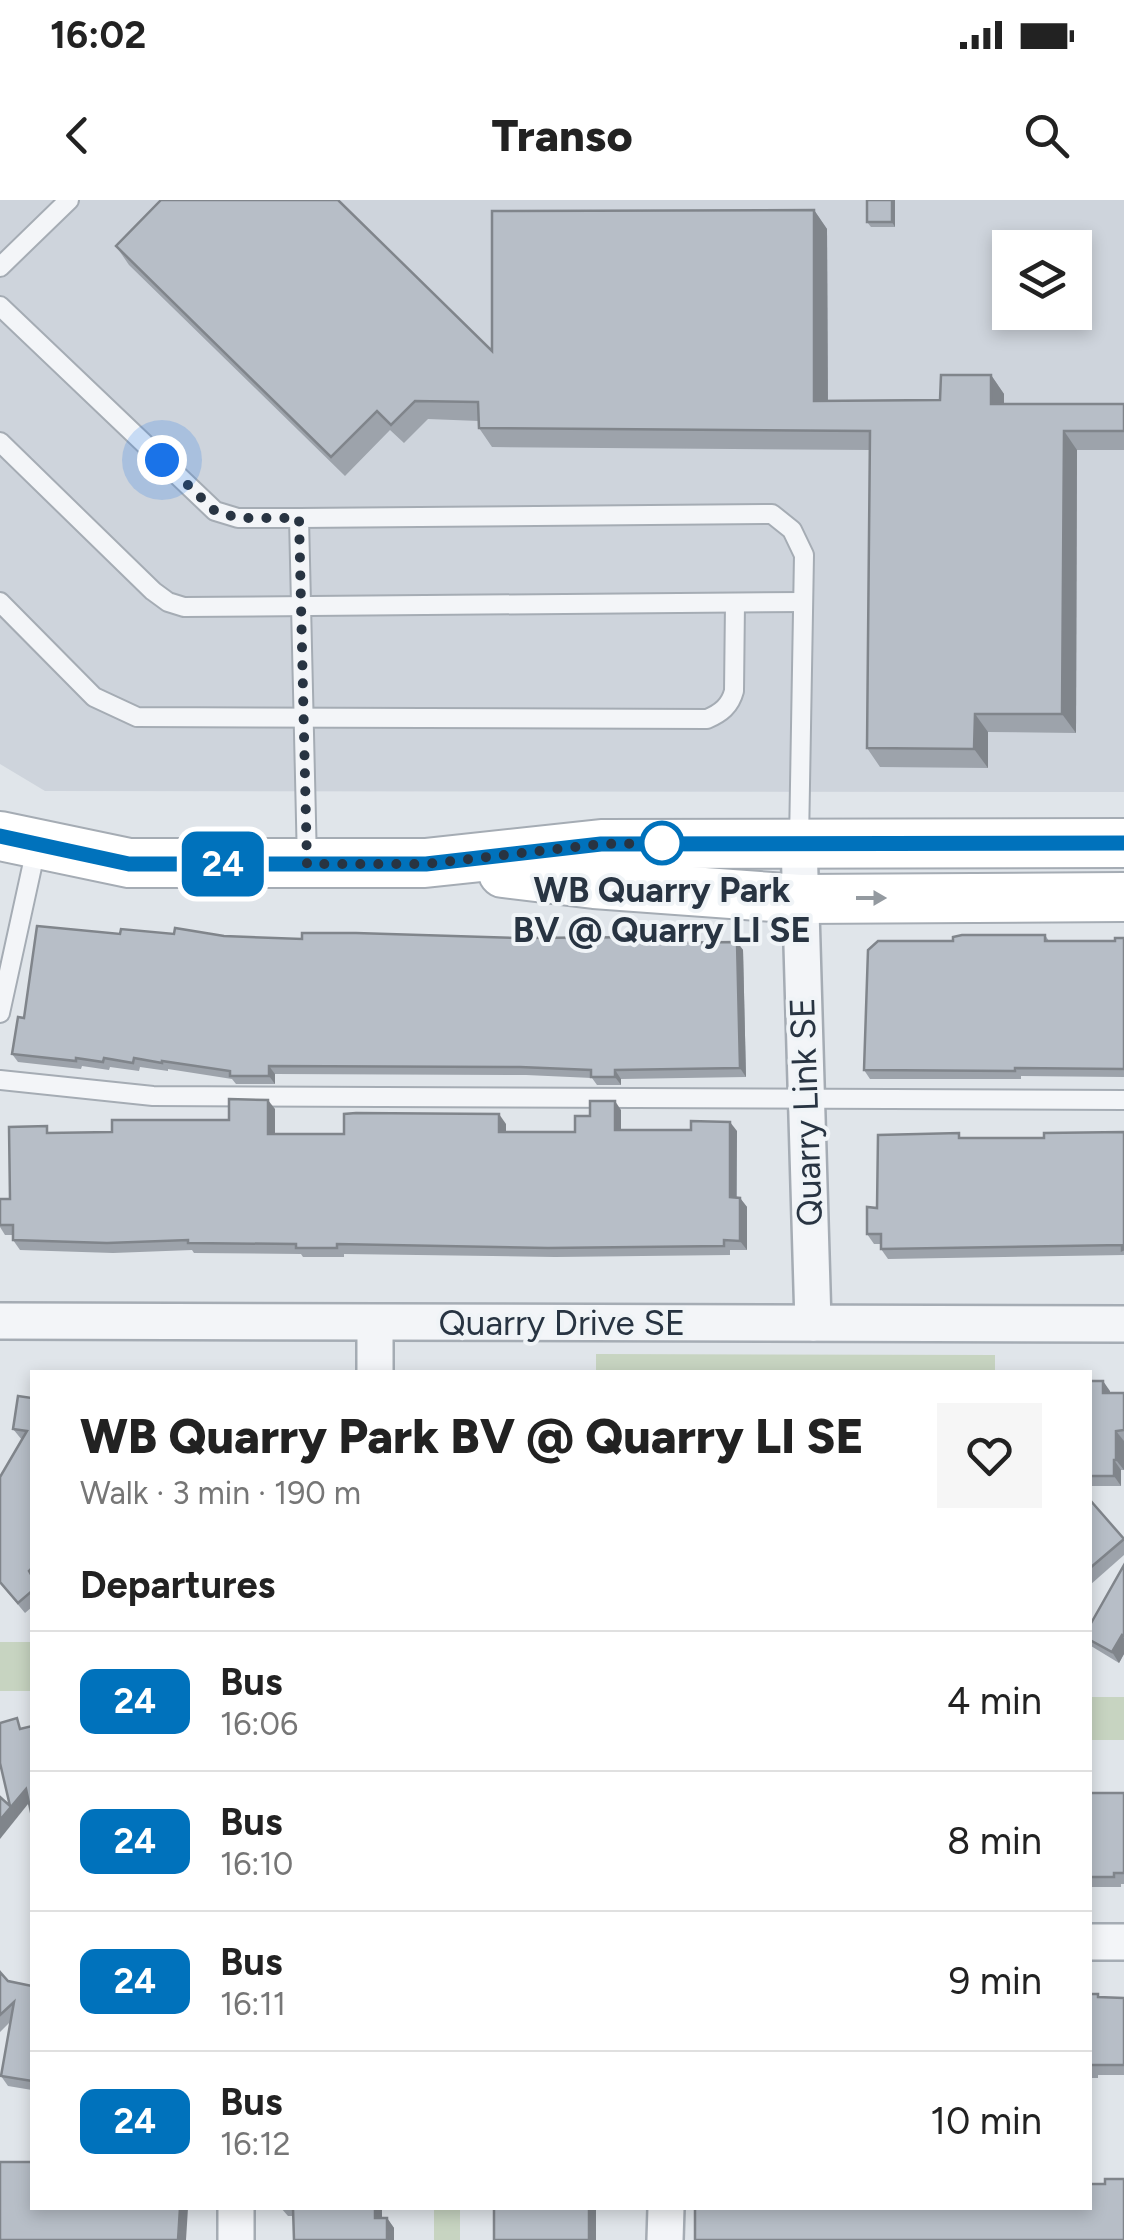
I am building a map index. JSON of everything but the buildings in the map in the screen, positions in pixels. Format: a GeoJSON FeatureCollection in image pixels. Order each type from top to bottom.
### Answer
{"type":"FeatureCollection","features":[{"type":"Feature","properties":{"kind":"street"},"geometry":{"type":"LineString","coordinates":[[18,840],[129,864],[426,864],[601,844],[1124,843]]}},
{"type":"Feature","properties":{"kind":"street","name":"Quarry Link SE"},"geometry":{"type":"LineString","coordinates":[[799,842],[812,1323]]}},
{"type":"Feature","properties":{"kind":"street"},"geometry":{"type":"LineString","coordinates":[[426,864],[594,884],[800,899],[1124,897]]}},
{"type":"Feature","properties":{"kind":"street","name":"Quarry Drive SE"},"geometry":{"type":"LineString","coordinates":[[0,1321],[1124,1324]]}},
{"type":"Feature","properties":{"kind":"street"},"geometry":{"type":"LineString","coordinates":[[375,1322],[375,1370]]}},
{"type":"Feature","properties":{"kind":"street"},"geometry":{"type":"LineString","coordinates":[[1092,1942],[1124,1942]]}},
{"type":"Feature","properties":{"kind":"street"},"geometry":{"type":"LineString","coordinates":[[236,2210],[236,2240]]}},
{"type":"Feature","properties":{"kind":"street"},"geometry":{"type":"LineString","coordinates":[[665,2240],[666,2210]]}},
{"type":"Feature","properties":{"kind":"lane"},"geometry":{"type":"LineString","coordinates":[[0,266],[68,200]]}},
{"type":"Feature","properties":{"kind":"lane"},"geometry":{"type":"LineString","coordinates":[[0,306],[215,511],[238,518],[772,514],[792,530],[804,555],[799,842]]}},
{"type":"Feature","properties":{"kind":"lane"},"geometry":{"type":"LineString","coordinates":[[0,442],[168,602],[184,607],[804,602]]}},
{"type":"Feature","properties":{"kind":"lane"},"geometry":{"type":"LineString","coordinates":[[299,518],[307,864]]}},
{"type":"Feature","properties":{"kind":"lane"},"geometry":{"type":"LineString","coordinates":[[0,602],[94,696],[137,717],[707,719],[732,701],[735,603]]}},
{"type":"Feature","properties":{"kind":"lane"},"geometry":{"type":"LineString","coordinates":[[0,1013],[18,840]]}},
{"type":"Feature","properties":{"kind":"lane"},"geometry":{"type":"LineString","coordinates":[[0,1080],[153,1096],[1124,1100]]}},
{"type":"Feature","properties":{"kind":"shaded area"},"geometry":{"type":"Polygon","coordinates":[[[0,200],[1124,200],[1124,792],[45,791],[0,764],[0,200]]]}},
{"type":"Feature","properties":{"kind":"green space"},"geometry":{"type":"Polygon","coordinates":[[[596,1354],[995,1355],[995,1370],[596,1370],[596,1354]]]}},
{"type":"Feature","properties":{"kind":"green space"},"geometry":{"type":"Polygon","coordinates":[[[0,1642],[30,1642],[30,1691],[0,1691],[0,1642]]]}},
{"type":"Feature","properties":{"kind":"green space"},"geometry":{"type":"Polygon","coordinates":[[[1092,1697],[1124,1697],[1124,1740],[1092,1740],[1092,1697]]]}},
{"type":"Feature","properties":{"kind":"green space"},"geometry":{"type":"Polygon","coordinates":[[[434,2210],[460,2210],[460,2240],[434,2240],[434,2210]]]}},
{"type":"Feature","properties":{"kind":"bus line","name":"24"},"geometry":{"type":"LineString","coordinates":[[0,836],[129,864],[426,864],[601,844],[1124,843]]}},
{"type":"Feature","properties":{"kind":"place","name":"WB Quarry Park BV @ Quarry LI SE"},"geometry":{"type":"Point","coordinates":[662,843]}},
{"type":"Feature","properties":{"kind":"route"},"geometry":{"type":"LineString","coordinates":[[162,460],[215,511],[238,518],[299,518],[307,864],[426,864],[601,844],[680,843],[662,843]]}}]}
